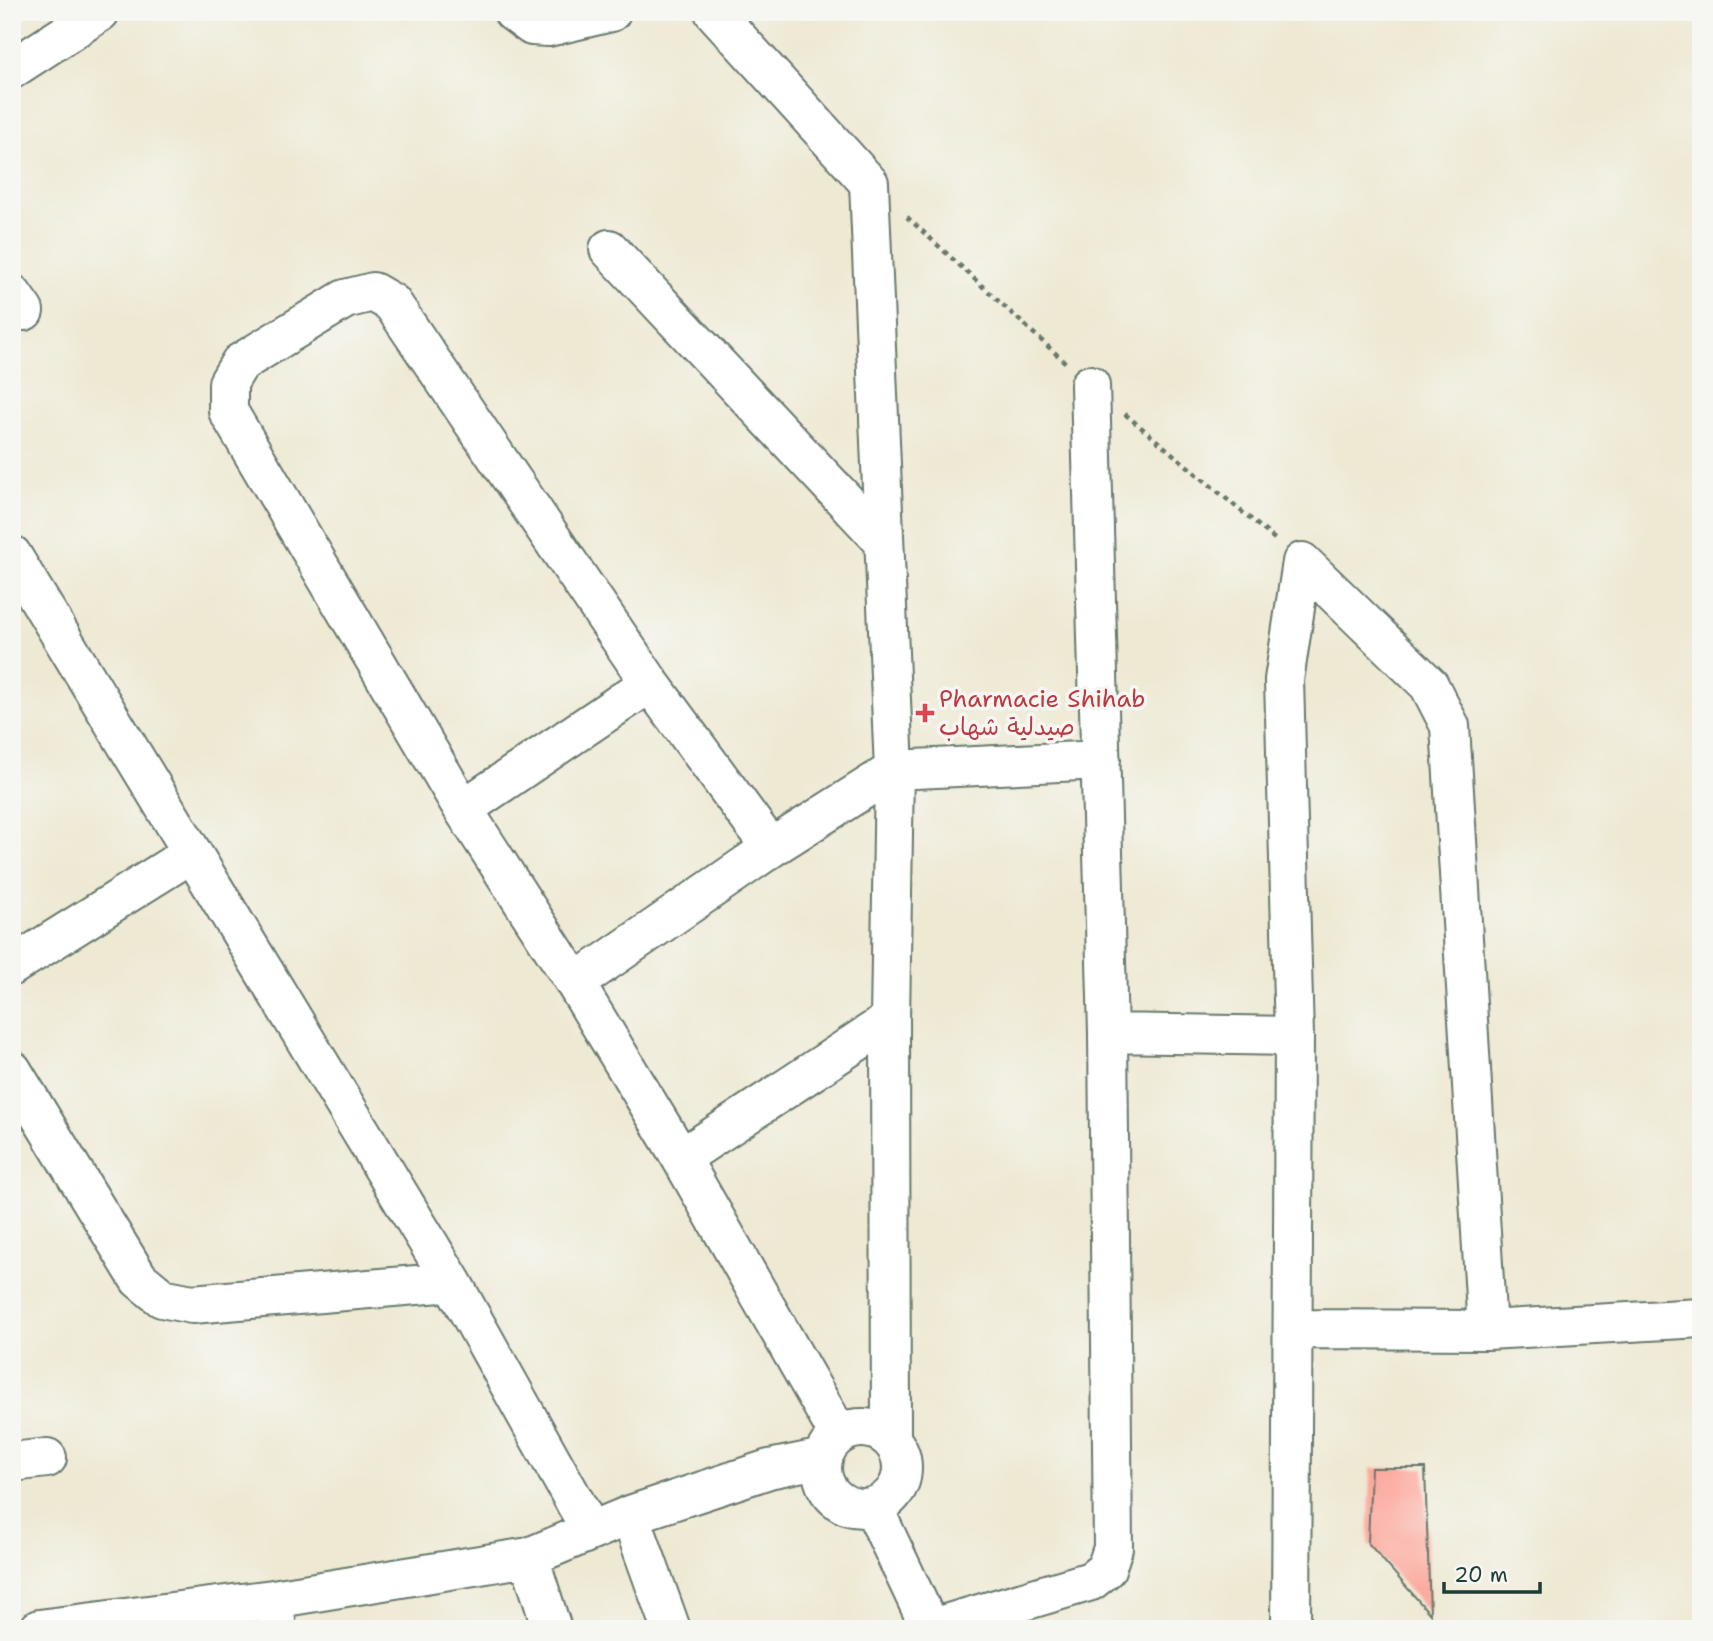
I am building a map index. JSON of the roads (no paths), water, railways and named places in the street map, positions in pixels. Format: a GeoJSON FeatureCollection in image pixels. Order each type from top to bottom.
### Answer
{"type":"FeatureCollection","features":[{"type":"Feature","properties":{"kind":"street"},"geometry":{"type":"LineString","coordinates":[[513,12],[532,26],[548,27],[611,12]]}},
{"type":"Feature","properties":{"kind":"street"},"geometry":{"type":"LineString","coordinates":[[714,12],[869,183],[894,770],[890,1020],[891,1439]]}},
{"type":"Feature","properties":{"kind":"street"},"geometry":{"type":"LineString","coordinates":[[12,69],[91,15]]}},
{"type":"Feature","properties":{"kind":"street"},"geometry":{"type":"LineString","coordinates":[[609,249],[883,541]]}},
{"type":"Feature","properties":{"kind":"street"},"geometry":{"type":"LineString","coordinates":[[39,1629],[275,1614],[529,1557],[630,1515],[831,1446],[851,1429],[879,1431],[891,1439],[899,1450],[903,1464],[901,1479],[895,1491],[873,1507],[845,1505],[833,1497],[825,1485],[821,1472],[831,1446],[681,1158],[575,983],[463,809],[228,411],[228,383],[240,363],[345,299],[373,292],[392,303],[650,683],[771,848]]}},
{"type":"Feature","properties":{"kind":"street"},"geometry":{"type":"LineString","coordinates":[[873,1507],[929,1628],[1091,1581],[1106,1569],[1113,1548],[1108,1033],[1090,385]]}},
{"type":"Feature","properties":{"kind":"street"},"geometry":{"type":"LineString","coordinates":[[12,555],[452,1282],[591,1531]]}},
{"type":"Feature","properties":{"kind":"street"},"geometry":{"type":"LineString","coordinates":[[1292,1629],[1294,1036],[1284,680],[1302,562],[1429,685],[1450,726],[1487,1330]]}},
{"type":"Feature","properties":{"kind":"street"},"geometry":{"type":"LineString","coordinates":[[463,809],[650,683]]}},
{"type":"Feature","properties":{"kind":"street"},"geometry":{"type":"LineString","coordinates":[[575,983],[771,848],[894,770],[1101,760]]}},
{"type":"Feature","properties":{"kind":"street"},"geometry":{"type":"LineString","coordinates":[[12,967],[192,853]]}},
{"type":"Feature","properties":{"kind":"street"},"geometry":{"type":"LineString","coordinates":[[681,1158],[890,1020]]}},
{"type":"Feature","properties":{"kind":"street"},"geometry":{"type":"LineString","coordinates":[[1108,1033],[1294,1036]]}},
{"type":"Feature","properties":{"kind":"street"},"geometry":{"type":"LineString","coordinates":[[12,1070],[139,1279],[162,1298],[192,1304],[452,1282]]}},
{"type":"Feature","properties":{"kind":"street"},"geometry":{"type":"LineString","coordinates":[[1293,1329],[1487,1330],[1701,1318]]}},
{"type":"Feature","properties":{"kind":"street"},"geometry":{"type":"LineString","coordinates":[[630,1515],[671,1629]]}},
{"type":"Feature","properties":{"kind":"street"},"geometry":{"type":"LineString","coordinates":[[529,1557],[552,1629]]}},
{"type":"Feature","properties":{"kind":"place","name":"Pharmacie Shihab صيدلية شهاب"},"geometry":{"type":"Point","coordinates":[925,713]}}]}
